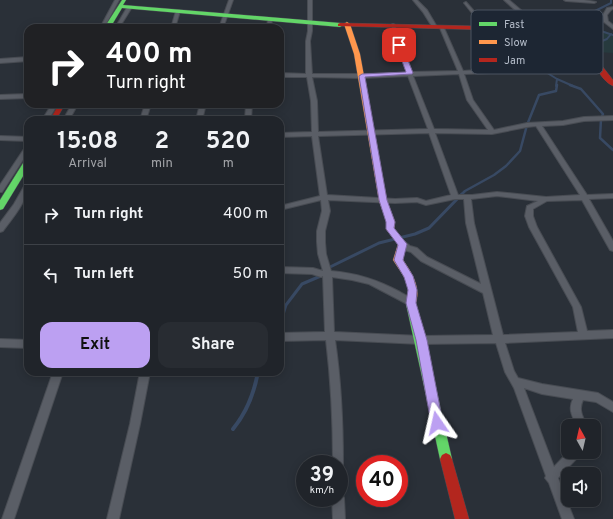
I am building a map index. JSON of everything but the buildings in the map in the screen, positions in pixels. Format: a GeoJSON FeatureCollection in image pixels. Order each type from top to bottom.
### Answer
{"type":"FeatureCollection","features":[{"type":"Feature","properties":{"kind":"street"},"geometry":{"type":"LineString","coordinates":[[222,24],[231,0]]}},
{"type":"Feature","properties":{"kind":"street"},"geometry":{"type":"LineString","coordinates":[[310,0],[310,74],[314,101],[314,134],[326,211],[321,231],[321,242],[322,254],[327,268],[324,274],[338,415],[338,455]]}},
{"type":"Feature","properties":{"kind":"street"},"geometry":{"type":"LineString","coordinates":[[415,0],[438,28],[461,72],[470,100],[492,132]]}},
{"type":"Feature","properties":{"kind":"street"},"geometry":{"type":"LineString","coordinates":[[506,0],[517,10]]}},
{"type":"Feature","properties":{"kind":"street"},"geometry":{"type":"LineString","coordinates":[[566,0],[594,2]]}},
{"type":"Feature","properties":{"kind":"street"},"geometry":{"type":"LineString","coordinates":[[123,3],[225,16],[270,24],[309,23],[471,29]]}},
{"type":"Feature","properties":{"kind":"street"},"geometry":{"type":"LineString","coordinates":[[105,24],[123,3]]}},
{"type":"Feature","properties":{"kind":"street"},"geometry":{"type":"LineString","coordinates":[[110,24],[123,3]]}},
{"type":"Feature","properties":{"kind":"street"},"geometry":{"type":"LineString","coordinates":[[118,24],[123,3]]}},
{"type":"Feature","properties":{"kind":"street"},"geometry":{"type":"LineString","coordinates":[[466,3],[472,10]]}},
{"type":"Feature","properties":{"kind":"street"},"geometry":{"type":"LineString","coordinates":[[613,8],[609,9],[605,15],[606,21],[613,28]]}},
{"type":"Feature","properties":{"kind":"street"},"geometry":{"type":"LineString","coordinates":[[174,24],[178,11]]}},
{"type":"Feature","properties":{"kind":"street"},"geometry":{"type":"LineString","coordinates":[[347,24],[357,54],[362,76],[383,200],[391,222],[390,229],[402,244],[407,248],[414,250],[424,259],[487,291]]}},
{"type":"Feature","properties":{"kind":"street"},"geometry":{"type":"LineString","coordinates":[[393,25],[455,197]]}},
{"type":"Feature","properties":{"kind":"street"},"geometry":{"type":"LineString","coordinates":[[0,61],[24,59]]}},
{"type":"Feature","properties":{"kind":"street"},"geometry":{"type":"LineString","coordinates":[[284,75],[310,74],[362,76],[471,72]]}},
{"type":"Feature","properties":{"kind":"street"},"geometry":{"type":"LineString","coordinates":[[603,72],[613,84]]}},
{"type":"Feature","properties":{"kind":"street"},"geometry":{"type":"LineString","coordinates":[[0,97],[24,96]]}},
{"type":"Feature","properties":{"kind":"street"},"geometry":{"type":"LineString","coordinates":[[284,135],[492,132],[538,124],[563,123],[584,119],[613,118]]}},
{"type":"Feature","properties":{"kind":"street"},"geometry":{"type":"LineString","coordinates":[[538,124],[585,198],[613,247]]}},
{"type":"Feature","properties":{"kind":"street"},"geometry":{"type":"LineString","coordinates":[[0,138],[24,139]]}},
{"type":"Feature","properties":{"kind":"street"},"geometry":{"type":"LineString","coordinates":[[0,190],[24,153]]}},
{"type":"Feature","properties":{"kind":"street"},"geometry":{"type":"LineString","coordinates":[[1,206],[24,169]]}},
{"type":"Feature","properties":{"kind":"street"},"geometry":{"type":"LineString","coordinates":[[0,229],[24,192]]}},
{"type":"Feature","properties":{"kind":"street"},"geometry":{"type":"LineString","coordinates":[[284,207],[325,198],[417,200],[426,204],[455,197],[467,198],[497,194],[546,199],[613,196]]}},
{"type":"Feature","properties":{"kind":"street"},"geometry":{"type":"LineString","coordinates":[[467,198],[470,223],[499,339],[510,372],[515,381],[568,519]]}},
{"type":"Feature","properties":{"kind":"street"},"geometry":{"type":"LineString","coordinates":[[546,199],[530,208],[529,216],[533,227],[576,307],[583,334]]}},
{"type":"Feature","properties":{"kind":"street"},"geometry":{"type":"LineString","coordinates":[[1,206],[16,205]]}},
{"type":"Feature","properties":{"kind":"street"},"geometry":{"type":"LineString","coordinates":[[402,244],[398,260],[409,276],[413,290],[411,303],[421,340],[437,423],[462,519]]}},
{"type":"Feature","properties":{"kind":"street"},"geometry":{"type":"LineString","coordinates":[[284,270],[313,271],[324,274],[363,278],[374,282],[411,303]]}},
{"type":"Feature","properties":{"kind":"street"},"geometry":{"type":"LineString","coordinates":[[284,337],[330,336],[421,340],[499,339],[583,334],[613,334]]}},
{"type":"Feature","properties":{"kind":"street"},"geometry":{"type":"LineString","coordinates":[[0,343],[24,344]]}},
{"type":"Feature","properties":{"kind":"street"},"geometry":{"type":"LineString","coordinates":[[8,519],[57,376]]}},
{"type":"Feature","properties":{"kind":"street"},"geometry":{"type":"LineString","coordinates":[[113,519],[135,424],[144,376]]}},
{"type":"Feature","properties":{"kind":"street"},"geometry":{"type":"LineString","coordinates":[[515,381],[542,389],[598,398],[613,407]]}},
{"type":"Feature","properties":{"kind":"street"},"geometry":{"type":"LineString","coordinates":[[578,419],[574,407],[580,396]]}},
{"type":"Feature","properties":{"kind":"street"},"geometry":{"type":"LineString","coordinates":[[551,478],[569,459]]}},
{"type":"Feature","properties":{"kind":"street"},"geometry":{"type":"LineString","coordinates":[[338,507],[339,519]]}},
{"type":"Feature","properties":{"kind":"green space"},"geometry":{"type":"Polygon","coordinates":[[[603,30],[613,34],[613,53],[603,52],[603,30]]]}},
{"type":"Feature","properties":{"kind":"waterway"},"geometry":{"type":"LineString","coordinates":[[597,10],[611,3],[611,0]]}},
{"type":"Feature","properties":{"kind":"waterway"},"geometry":{"type":"LineString","coordinates":[[603,32],[611,34]]}},
{"type":"Feature","properties":{"kind":"waterway"},"geometry":{"type":"LineString","coordinates":[[603,41],[607,39],[611,34]]}},
{"type":"Feature","properties":{"kind":"waterway"},"geometry":{"type":"LineString","coordinates":[[549,74],[557,79]]}},
{"type":"Feature","properties":{"kind":"waterway"},"geometry":{"type":"LineString","coordinates":[[556,86],[557,79]]}},
{"type":"Feature","properties":{"kind":"waterway"},"geometry":{"type":"LineString","coordinates":[[557,79],[573,86]]}},
{"type":"Feature","properties":{"kind":"waterway"},"geometry":{"type":"LineString","coordinates":[[462,194],[494,175],[506,166],[520,151],[527,125],[539,95],[556,91],[557,85]]}},
{"type":"Feature","properties":{"kind":"waterway"},"geometry":{"type":"LineString","coordinates":[[570,85],[581,89],[603,114],[601,119],[600,138],[613,150]]}},
{"type":"Feature","properties":{"kind":"waterway"},"geometry":{"type":"LineString","coordinates":[[328,268],[379,243],[415,234],[429,228],[462,194]]}},
{"type":"Feature","properties":{"kind":"waterway"},"geometry":{"type":"LineString","coordinates":[[284,311],[286,305],[302,284],[323,275]]}},
{"type":"Feature","properties":{"kind":"waterway"},"geometry":{"type":"LineString","coordinates":[[233,429],[249,402],[257,376]]}},
{"type":"Feature","properties":{"kind":"traffic: fast"},"geometry":{"type":"LineString","coordinates":[[109,24],[124,0]]}},
{"type":"Feature","properties":{"kind":"traffic: fast"},"geometry":{"type":"LineString","coordinates":[[120,6],[340,25]]}},
{"type":"Feature","properties":{"kind":"traffic: fast"},"geometry":{"type":"LineString","coordinates":[[0,207],[24,168]]}},
{"type":"Feature","properties":{"kind":"traffic: fast"},"geometry":{"type":"LineString","coordinates":[[411,304],[446,459]]}},
{"type":"Feature","properties":{"kind":"traffic: slow"},"geometry":{"type":"LineString","coordinates":[[347,24],[357,54],[383,201],[391,222],[390,229],[402,244],[398,260],[409,276],[413,290],[411,304]]}},
{"type":"Feature","properties":{"kind":"traffic: jam"},"geometry":{"type":"LineString","coordinates":[[340,25],[471,28]]}},
{"type":"Feature","properties":{"kind":"traffic: jam"},"geometry":{"type":"LineString","coordinates":[[603,72],[613,84]]}},
{"type":"Feature","properties":{"kind":"traffic: jam"},"geometry":{"type":"LineString","coordinates":[[55,116],[60,108]]}},
{"type":"Feature","properties":{"kind":"traffic: jam"},"geometry":{"type":"LineString","coordinates":[[446,459],[462,519]]}},
{"type":"Feature","properties":{"kind":"route"},"geometry":{"type":"LineString","coordinates":[[399,45],[410,73],[362,76],[383,200],[391,222],[390,229],[402,244],[398,260],[409,276],[413,290],[411,303],[421,340],[437,423]]}}]}
